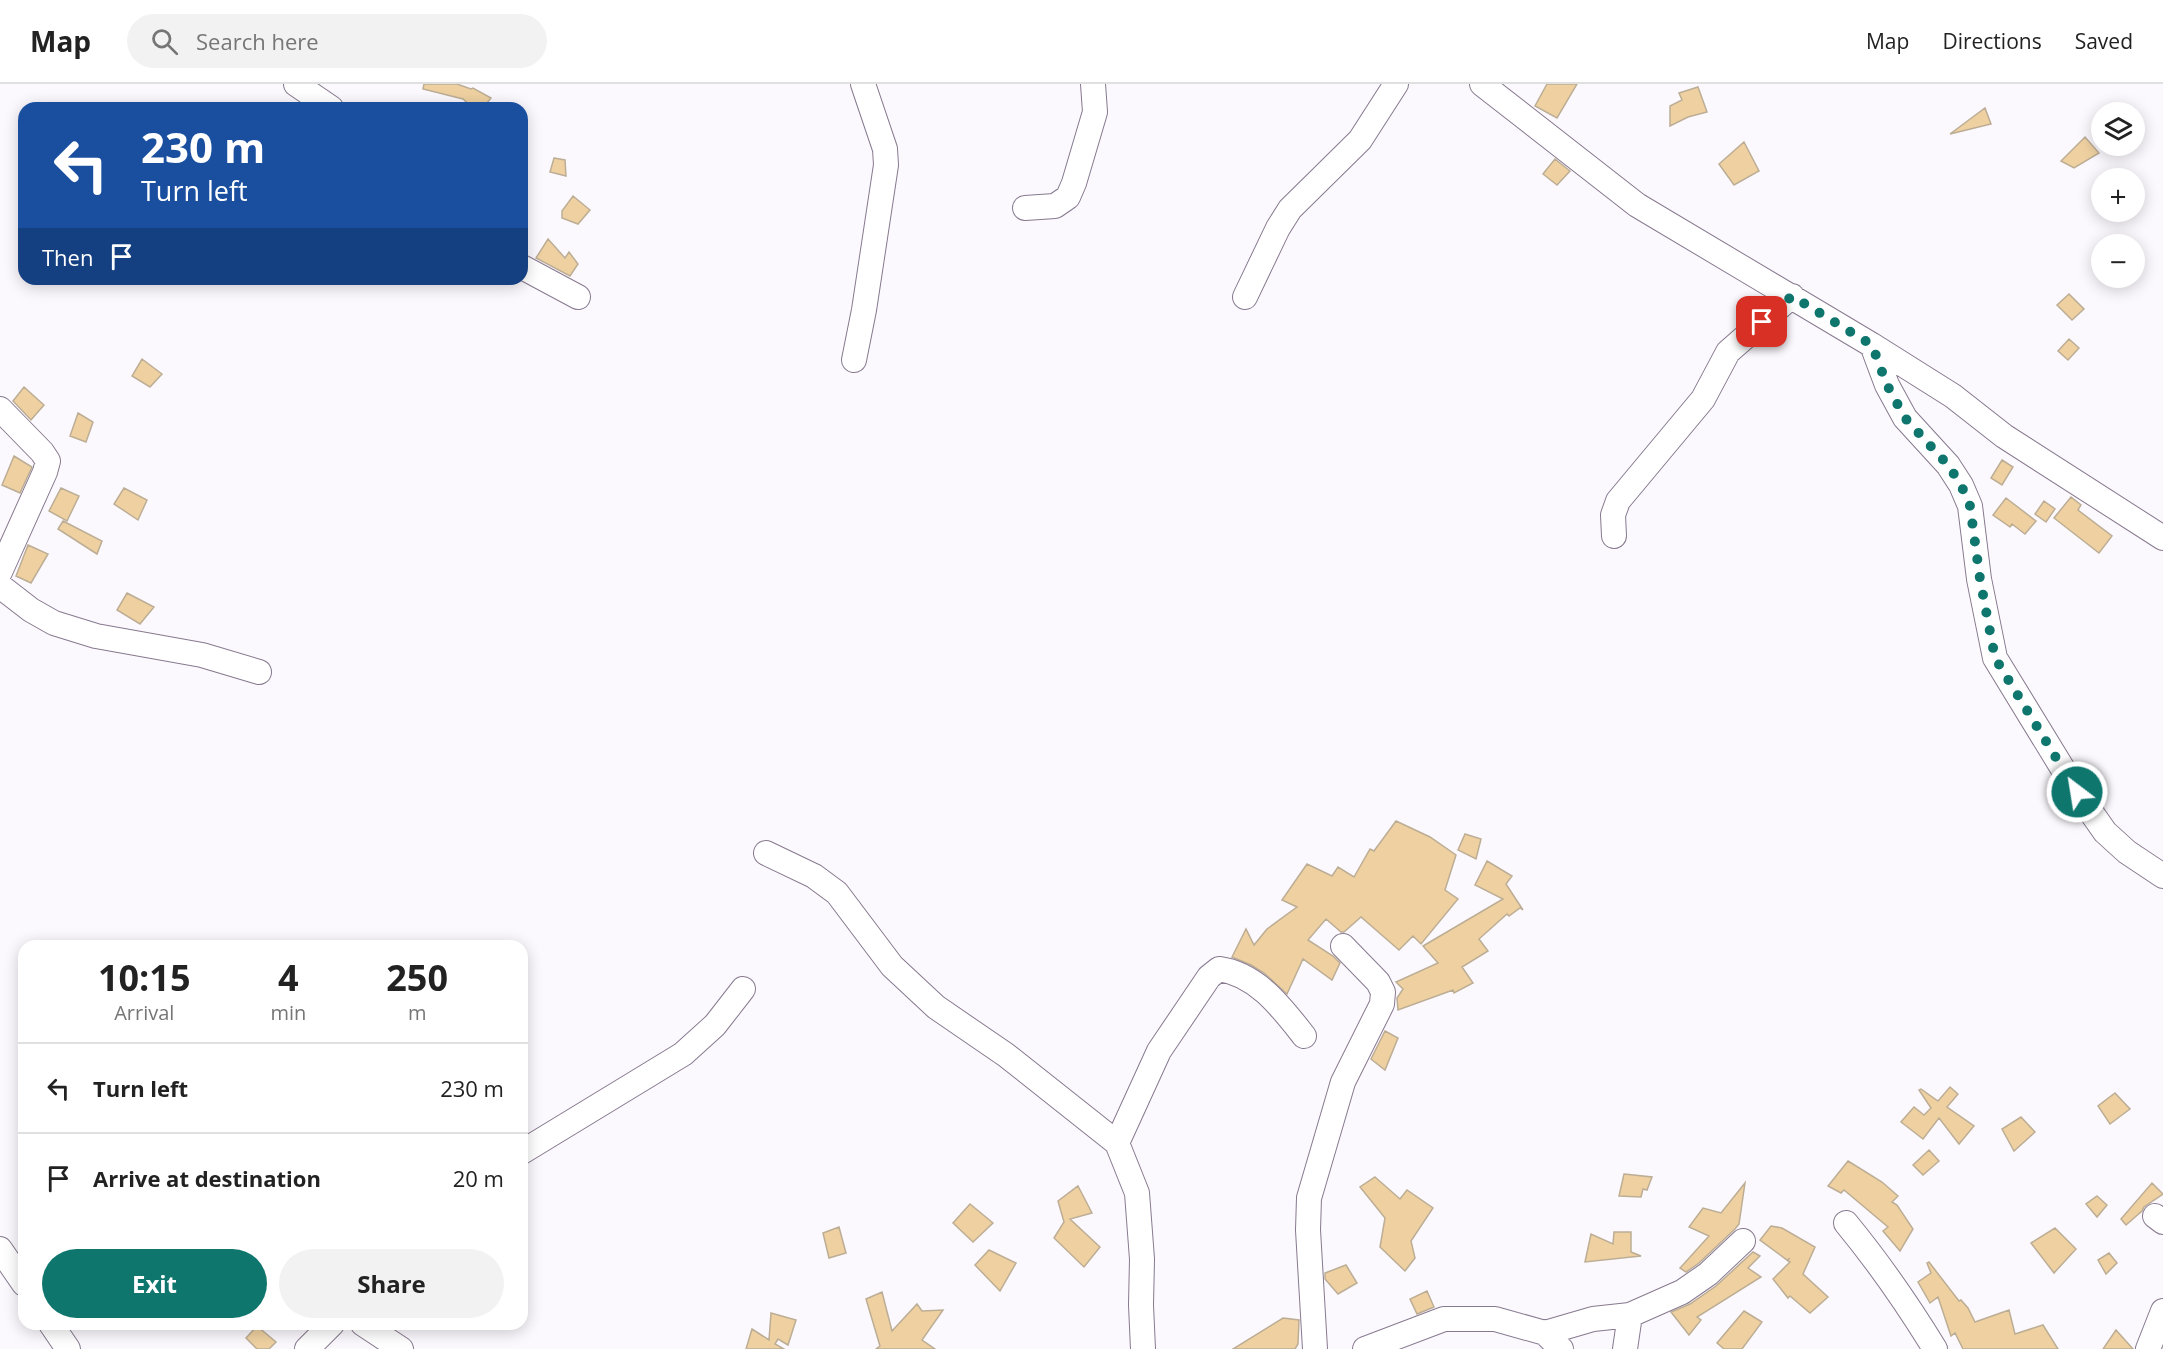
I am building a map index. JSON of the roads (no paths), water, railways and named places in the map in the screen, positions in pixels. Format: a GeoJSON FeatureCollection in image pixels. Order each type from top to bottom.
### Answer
{"type":"FeatureCollection","features":[{"type":"Feature","properties":{"kind":"street"},"geometry":{"type":"LineString","coordinates":[[297,84],[322,102]]}},
{"type":"Feature","properties":{"kind":"street"},"geometry":{"type":"LineString","coordinates":[[854,360],[886,165],[885,149],[863,84]]}},
{"type":"Feature","properties":{"kind":"street"},"geometry":{"type":"LineString","coordinates":[[1025,208],[1056,206],[1068,197],[1095,112],[1093,84]]}},
{"type":"Feature","properties":{"kind":"street"},"geometry":{"type":"LineString","coordinates":[[1245,297],[1278,228],[1290,209],[1360,140],[1396,84]]}},
{"type":"Feature","properties":{"kind":"street"},"geometry":{"type":"LineString","coordinates":[[1482,84],[1637,205],[1792,296],[1953,396],[2004,436],[2163,538]]}},
{"type":"Feature","properties":{"kind":"street"},"geometry":{"type":"LineString","coordinates":[[528,270],[578,297]]}},
{"type":"Feature","properties":{"kind":"street"},"geometry":{"type":"LineString","coordinates":[[1614,536],[1613,515],[1618,501],[1703,399],[1728,352],[1792,296]]}},
{"type":"Feature","properties":{"kind":"street"},"geometry":{"type":"LineString","coordinates":[[1872,345],[1887,385],[1905,418],[1948,465],[1961,485],[1970,506],[1980,579],[1995,658],[2077,792],[2105,832],[2127,852],[2163,876]]}},
{"type":"Feature","properties":{"kind":"street"},"geometry":{"type":"LineString","coordinates":[[0,409],[48,461],[0,572]]}},
{"type":"Feature","properties":{"kind":"street"},"geometry":{"type":"LineString","coordinates":[[0,586],[31,610],[54,623],[96,636],[202,655],[259,672]]}},
{"type":"Feature","properties":{"kind":"street"},"geometry":{"type":"LineString","coordinates":[[766,853],[814,876],[837,893],[892,966],[936,1007],[1006,1055],[1117,1143],[1137,1193],[1142,1259],[1143,1349]]}},
{"type":"Feature","properties":{"kind":"street"},"geometry":{"type":"LineString","coordinates":[[1315,1349],[1308,1230],[1309,1198],[1342,1082],[1382,1004],[1383,992],[1378,982],[1343,946]]}},
{"type":"Feature","properties":{"kind":"street"},"geometry":{"type":"LineString","coordinates":[[1117,1143],[1160,1051],[1209,977],[1220,969],[1235,971],[1269,994],[1304,1036]]}},
{"type":"Feature","properties":{"kind":"street"},"geometry":{"type":"LineString","coordinates":[[528,1148],[682,1054],[715,1025],[743,989]]}},
{"type":"Feature","properties":{"kind":"street"},"geometry":{"type":"LineString","coordinates":[[1846,1223],[1899,1292],[1935,1349]]}},
{"type":"Feature","properties":{"kind":"street"},"geometry":{"type":"LineString","coordinates":[[1365,1349],[1444,1319],[1495,1319],[1553,1341],[1593,1319],[1630,1315],[1682,1292],[1708,1274],[1743,1241]]}},
{"type":"Feature","properties":{"kind":"street"},"geometry":{"type":"LineString","coordinates":[[0,1249],[18,1275]]}},
{"type":"Feature","properties":{"kind":"street"},"geometry":{"type":"LineString","coordinates":[[2148,1349],[2163,1311]]}},
{"type":"Feature","properties":{"kind":"street"},"geometry":{"type":"LineString","coordinates":[[1625,1349],[1630,1315]]}},
{"type":"Feature","properties":{"kind":"street"},"geometry":{"type":"LineString","coordinates":[[55,1330],[68,1349]]}},
{"type":"Feature","properties":{"kind":"street"},"geometry":{"type":"LineString","coordinates":[[307,1349],[326,1330]]}},
{"type":"Feature","properties":{"kind":"street"},"geometry":{"type":"LineString","coordinates":[[372,1330],[401,1349]]}}]}
